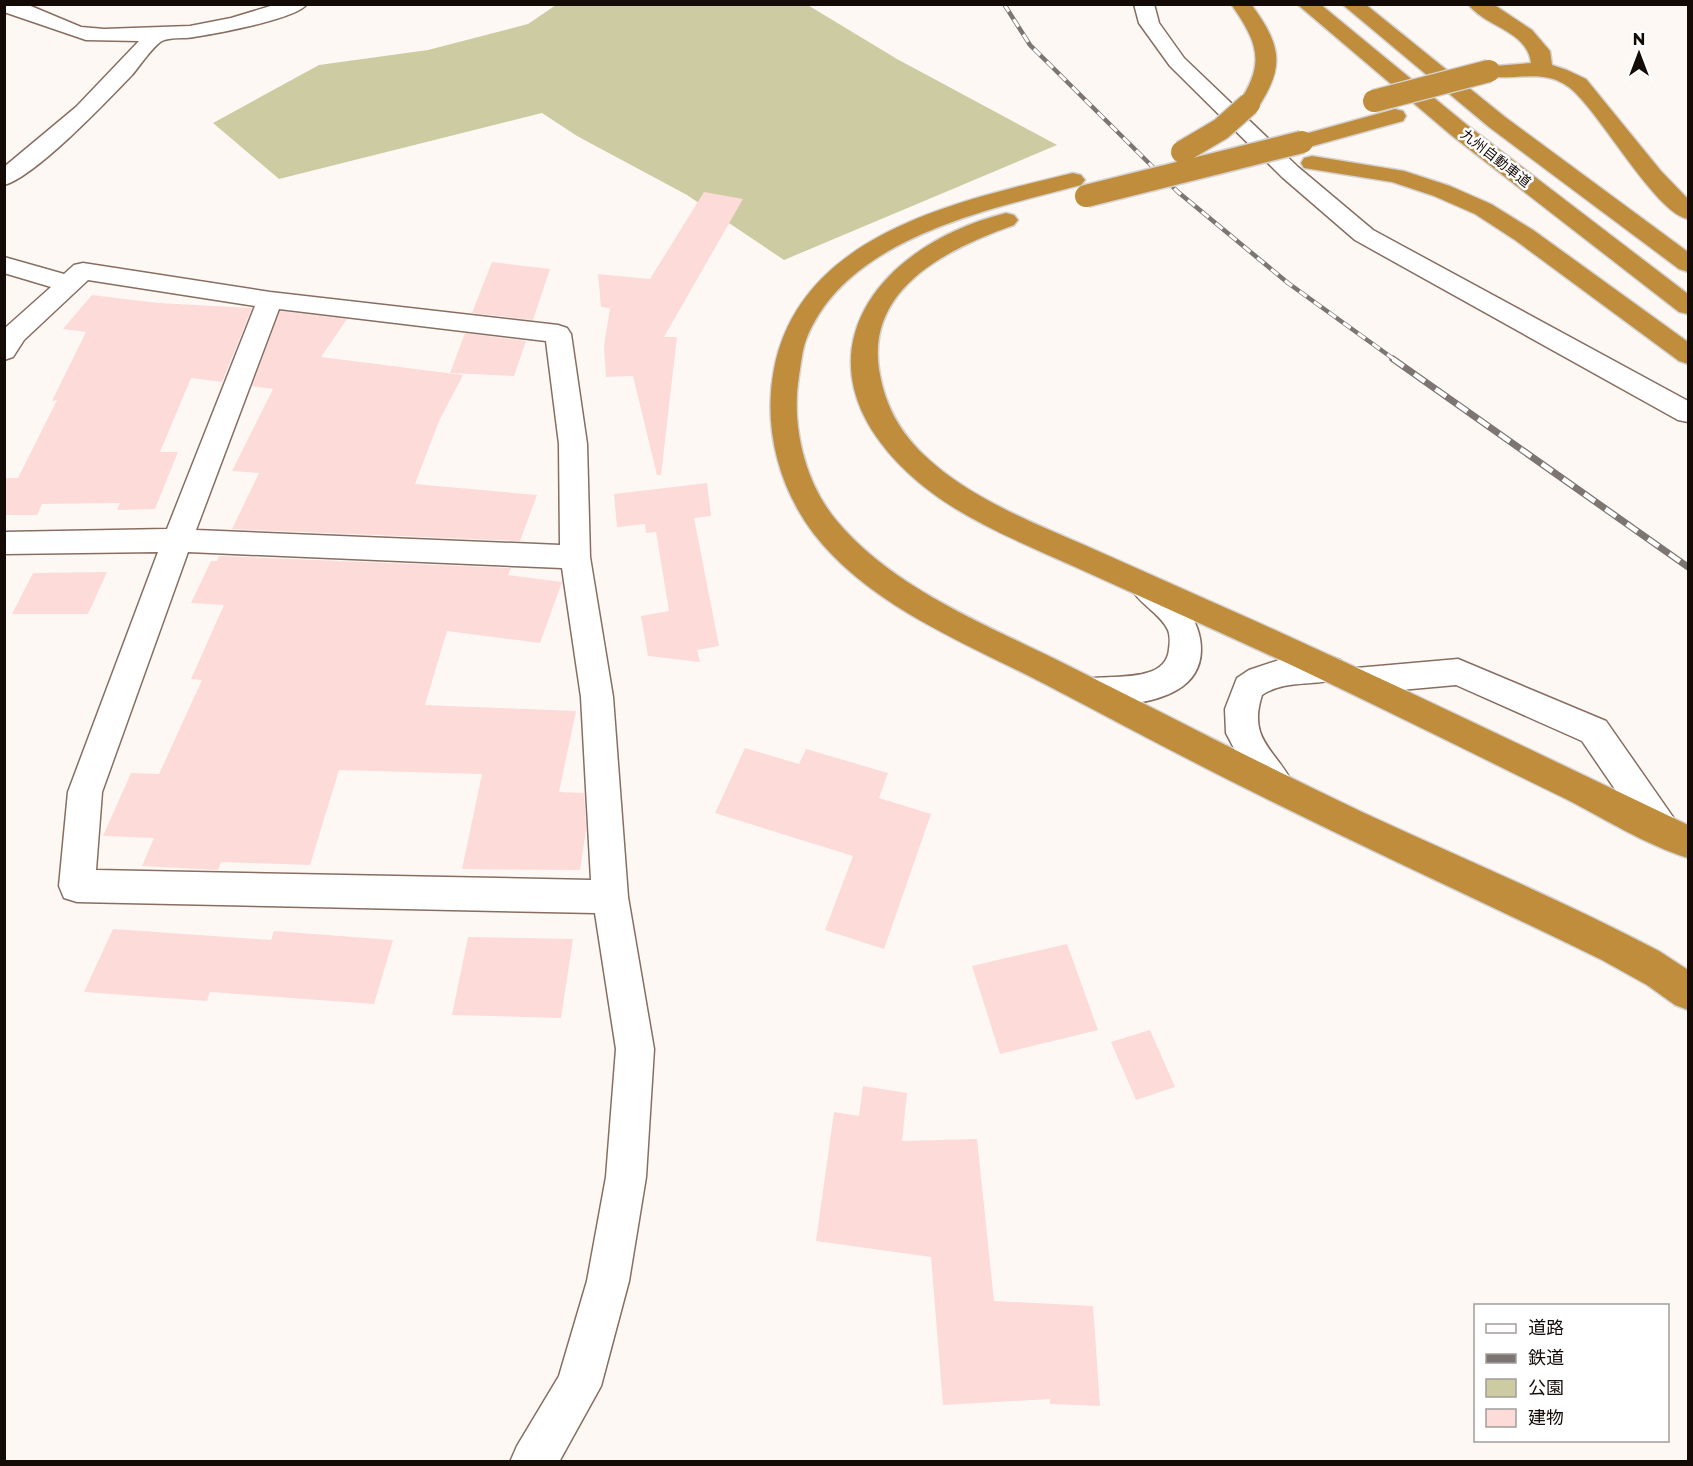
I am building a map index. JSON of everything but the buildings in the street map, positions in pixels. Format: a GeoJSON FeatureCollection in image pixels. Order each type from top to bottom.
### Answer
{"type":"FeatureCollection","features":[{"type":"Feature","properties":{"kind":"highway"},"geometry":{"type":"LineString","coordinates":[[1182,152],[1221,129],[1249,104],[1263,86],[1268,66],[1265,44],[1254,22],[1241,4]]}},
{"type":"Feature","properties":{"kind":"highway","name":"九州自動車道"},"geometry":{"type":"LineString","coordinates":[[1307,4],[1459,130],[1689,306]]}},
{"type":"Feature","properties":{"kind":"highway","name":"九州自動車道"},"geometry":{"type":"LineString","coordinates":[[1352,4],[1497,122],[1689,264]]}},
{"type":"Feature","properties":{"kind":"highway"},"geometry":{"type":"LineString","coordinates":[[1478,4],[1525,34],[1540,51],[1542,69]]}},
{"type":"Feature","properties":{"kind":"highway"},"geometry":{"type":"LineString","coordinates":[[1542,69],[1507,86],[1395,116],[1307,153],[1209,166],[1079,188],[934,219],[860,257],[812,304],[796,329],[784,369],[782,408],[788,448],[800,486],[826,528],[874,573],[938,614],[1277,786],[1608,945],[1684,986]]}},
{"type":"Feature","properties":{"kind":"highway"},"geometry":{"type":"LineString","coordinates":[[1675,835],[1342,675],[1006,523],[962,499],[924,471],[897,442],[875,410],[863,373],[864,335],[878,300],[903,272],[936,249],[978,228],[1079,188],[1182,152],[1489,71],[1542,69],[1560,74],[1578,84],[1653,176],[1689,212]]}},
{"type":"Feature","properties":{"kind":"highway"},"geometry":{"type":"LineString","coordinates":[[1307,153],[1442,190],[1483,209],[1524,235],[1689,356]]}},
{"type":"Feature","properties":{"kind":"street"},"geometry":{"type":"LineString","coordinates":[[4,6],[15,7],[53,24],[87,34],[173,36],[257,20],[297,4]]}},
{"type":"Feature","properties":{"kind":"street"},"geometry":{"type":"LineString","coordinates":[[1144,4],[1149,23],[1177,62],[1290,172],[1364,235],[1689,414]]}},
{"type":"Feature","properties":{"kind":"street"},"geometry":{"type":"LineString","coordinates":[[4,178],[75,120],[116,80],[156,35]]}},
{"type":"Feature","properties":{"kind":"street"},"geometry":{"type":"LineString","coordinates":[[4,265],[69,284]]}},
{"type":"Feature","properties":{"kind":"street"},"geometry":{"type":"LineString","coordinates":[[4,351],[14,334],[83,271],[270,300],[558,334],[573,444],[574,557],[597,697],[610,897],[635,1049],[626,1177],[608,1281],[579,1386],[533,1461]]}},
{"type":"Feature","properties":{"kind":"street"},"geometry":{"type":"LineString","coordinates":[[270,300],[177,540],[85,792],[77,886],[610,897]]}},
{"type":"Feature","properties":{"kind":"street"},"geometry":{"type":"LineString","coordinates":[[4,543],[177,540],[574,557]]}},
{"type":"Feature","properties":{"kind":"street"},"geometry":{"type":"LineString","coordinates":[[1087,690],[1133,690],[1154,685],[1174,675],[1185,657],[1186,639],[1180,622],[1146,588]]}},
{"type":"Feature","properties":{"kind":"street"},"geometry":{"type":"LineString","coordinates":[[1277,786],[1251,755],[1241,730],[1241,704],[1250,685],[1271,674],[1458,672],[1594,731],[1675,835]]}},
{"type":"Feature","properties":{"kind":"green space"},"geometry":{"type":"Polygon","coordinates":[[[806,4],[897,59],[1057,145],[784,260],[687,195],[577,136],[542,113],[279,179],[213,123],[319,65],[428,50],[528,24],[556,5],[806,4]]]}},
{"type":"Feature","properties":{"kind":"railway"},"geometry":{"type":"LineString","coordinates":[[1004,4],[1030,45],[1178,192],[1288,283],[1395,360]]}},
{"type":"Feature","properties":{"kind":"railway"},"geometry":{"type":"LineString","coordinates":[[1393,359],[1688,567]]}}]}
